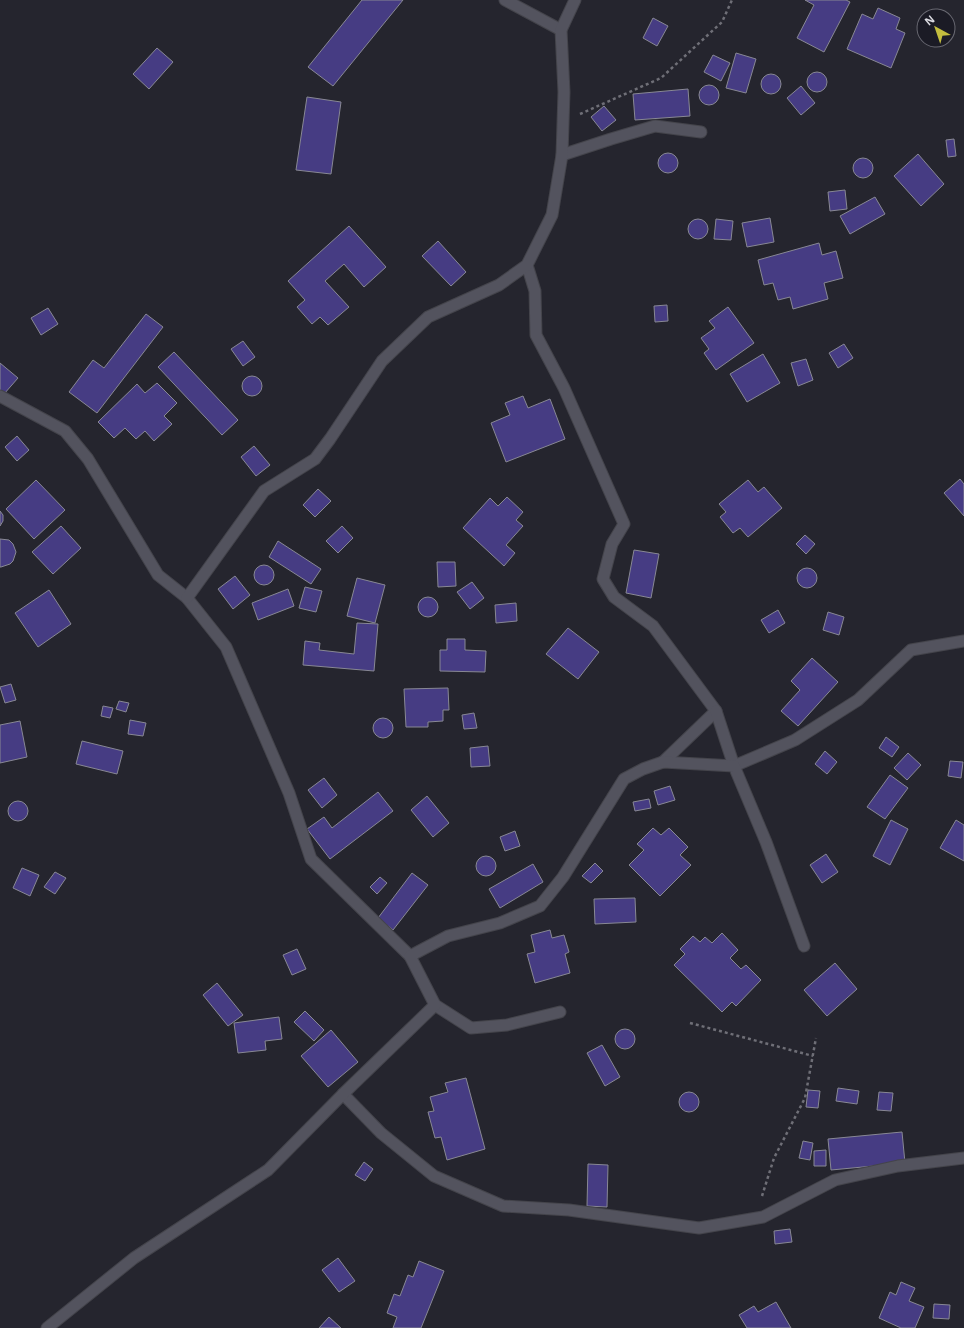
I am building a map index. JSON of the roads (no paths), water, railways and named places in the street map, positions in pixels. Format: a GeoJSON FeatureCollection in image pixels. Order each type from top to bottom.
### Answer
{"type":"FeatureCollection","features":[{"type":"Feature","properties":{"kind":"street"},"geometry":{"type":"LineString","coordinates":[[504,0],[561,30]]}},
{"type":"Feature","properties":{"kind":"street"},"geometry":{"type":"LineString","coordinates":[[187,598],[264,491],[315,459],[382,361],[428,317],[499,285],[527,265],[552,215],[562,155],[564,121],[561,30],[575,0]]}},
{"type":"Feature","properties":{"kind":"street"},"geometry":{"type":"LineString","coordinates":[[562,155],[611,138],[655,126],[701,132]]}},
{"type":"Feature","properties":{"kind":"street"},"geometry":{"type":"LineString","coordinates":[[527,265],[535,291],[536,335],[564,388],[624,524],[612,544],[603,579],[614,597],[653,626],[716,711],[734,766],[766,842],[804,946]]}},
{"type":"Feature","properties":{"kind":"street"},"geometry":{"type":"LineString","coordinates":[[0,396],[64,431],[88,459],[158,575],[187,598],[226,647],[289,793],[311,859],[410,956],[435,1005],[471,1028],[507,1024],[560,1012]]}},
{"type":"Feature","properties":{"kind":"street"},"geometry":{"type":"LineString","coordinates":[[410,956],[448,936],[500,923],[540,906],[563,877],[624,779],[643,769],[663,762],[734,766],[795,740],[858,700],[911,650],[964,642]]}},
{"type":"Feature","properties":{"kind":"street"},"geometry":{"type":"LineString","coordinates":[[663,762],[716,711]]}},
{"type":"Feature","properties":{"kind":"street"},"geometry":{"type":"LineString","coordinates":[[47,1328],[134,1258],[268,1170],[343,1094],[435,1005]]}},
{"type":"Feature","properties":{"kind":"street"},"geometry":{"type":"LineString","coordinates":[[343,1094],[381,1133],[434,1176],[503,1206],[569,1210],[699,1228],[763,1217],[835,1180],[898,1166],[964,1158]]}}]}
